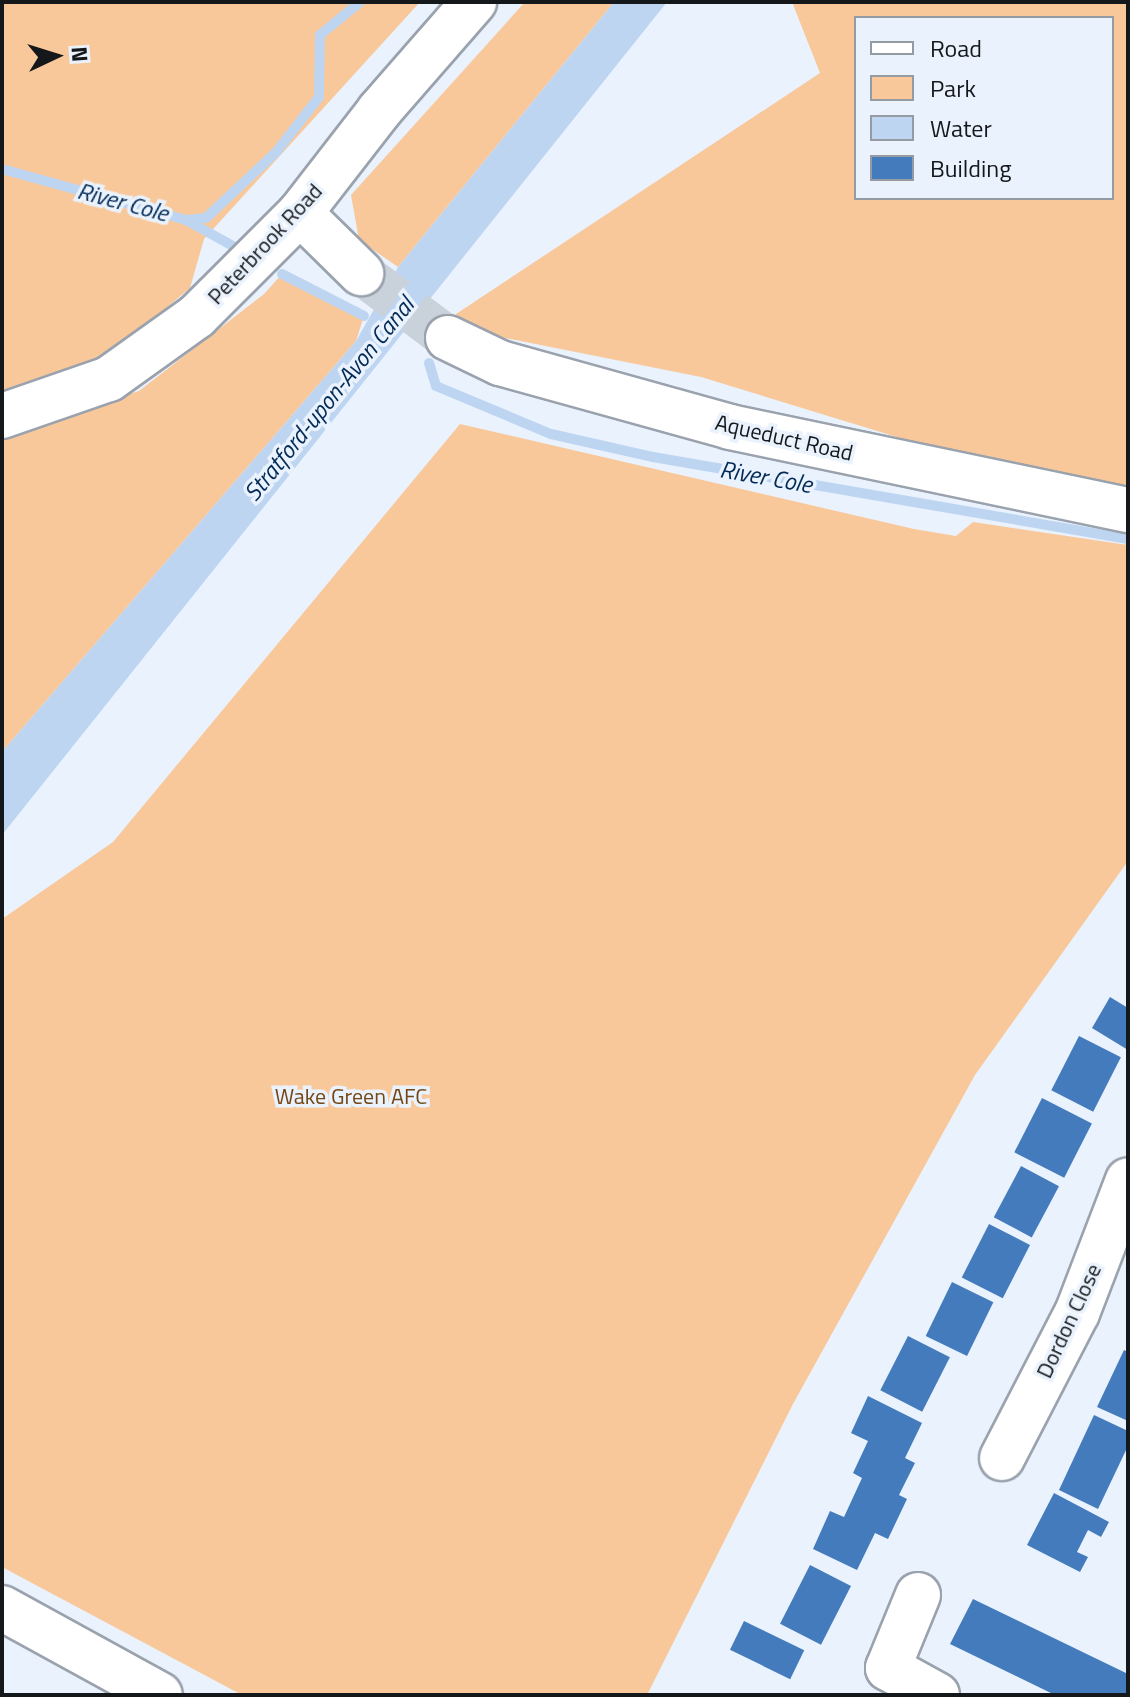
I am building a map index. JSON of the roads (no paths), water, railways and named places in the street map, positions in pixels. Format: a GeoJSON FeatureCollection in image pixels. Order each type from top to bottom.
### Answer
{"type":"FeatureCollection","features":[{"type":"Feature","properties":{"kind":"street","name":"Peterbrook Road"},"geometry":{"type":"LineString","coordinates":[[2,416],[109,379],[197,316],[300,213],[379,111],[474,2]]}},
{"type":"Feature","properties":{"kind":"street"},"geometry":{"type":"LineString","coordinates":[[300,213],[361,273]]}},
{"type":"Feature","properties":{"kind":"street","name":"Aqueduct Road"},"geometry":{"type":"LineString","coordinates":[[448,338],[500,363],[730,427],[1128,510]]}},
{"type":"Feature","properties":{"kind":"street","name":"Dordon Close"},"geometry":{"type":"LineString","coordinates":[[1002,1458],[1077,1313],[1128,1180]]}},
{"type":"Feature","properties":{"kind":"street"},"geometry":{"type":"LineString","coordinates":[[918,1595],[888,1668],[937,1695]]}},
{"type":"Feature","properties":{"kind":"street"},"geometry":{"type":"LineString","coordinates":[[2,1608],[160,1695]]}},
{"type":"Feature","properties":{"kind":"water","name":"Stratford-upon-Avon Canal"},"geometry":{"type":"Polygon","coordinates":[[[614,2],[667,2],[2,835],[2,752],[356,341],[398,267],[614,2]]]}},
{"type":"Feature","properties":{"kind":"waterway"},"geometry":{"type":"LineString","coordinates":[[186,220],[206,218],[277,151],[319,97],[320,35],[360,2]]}},
{"type":"Feature","properties":{"kind":"waterway","name":"River Cole"},"geometry":{"type":"LineString","coordinates":[[2,169],[186,220],[238,249]]}},
{"type":"Feature","properties":{"kind":"waterway","name":"River Cole"},"geometry":{"type":"LineString","coordinates":[[282,274],[364,316]]}},
{"type":"Feature","properties":{"kind":"waterway","name":"River Cole"},"geometry":{"type":"LineString","coordinates":[[429,363],[436,386],[551,434],[653,457],[1128,539]]}},
{"type":"Feature","properties":{"kind":"tunnel"},"geometry":{"type":"LineString","coordinates":[[361,273],[448,338]]}},
{"type":"Feature","properties":{"kind":"park label","name":"Wake Green AFC"},"geometry":{"type":"Point","coordinates":[351,1097]}}]}
